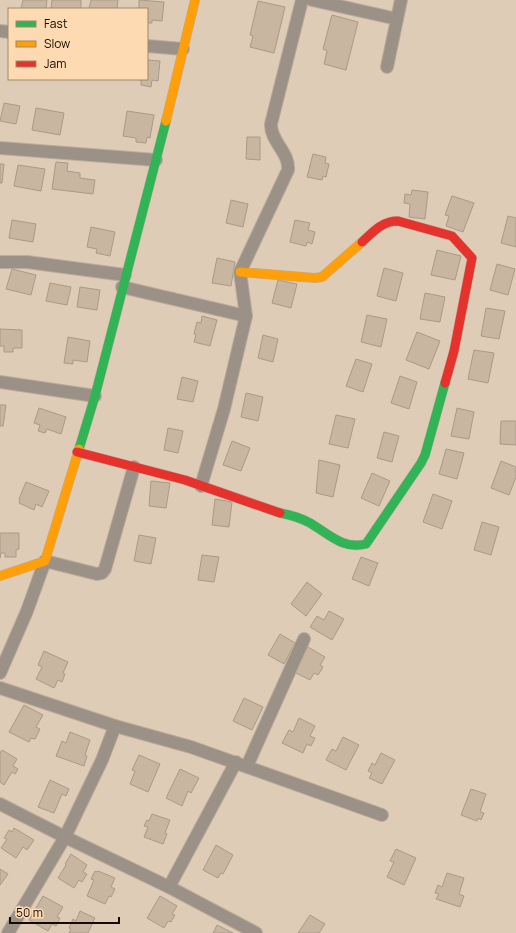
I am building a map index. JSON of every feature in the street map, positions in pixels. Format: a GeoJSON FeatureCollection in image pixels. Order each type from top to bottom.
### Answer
{"type":"FeatureCollection","features":[{"type":"Feature","properties":{"kind":"street"},"geometry":{"type":"LineString","coordinates":[[0,673],[24,618],[45,560],[95,396],[156,160],[195,0]]}},
{"type":"Feature","properties":{"kind":"street"},"geometry":{"type":"LineString","coordinates":[[201,486],[224,409],[246,316],[240,272],[288,170],[287,159],[271,130],[271,124],[302,0]]}},
{"type":"Feature","properties":{"kind":"street"},"geometry":{"type":"LineString","coordinates":[[312,0],[397,19]]}},
{"type":"Feature","properties":{"kind":"street"},"geometry":{"type":"LineString","coordinates":[[387,67],[402,0]]}},
{"type":"Feature","properties":{"kind":"street"},"geometry":{"type":"LineString","coordinates":[[148,46],[183,49]]}},
{"type":"Feature","properties":{"kind":"street"},"geometry":{"type":"LineString","coordinates":[[0,148],[156,160]]}},
{"type":"Feature","properties":{"kind":"street"},"geometry":{"type":"LineString","coordinates":[[77,452],[201,486],[267,510],[301,519],[316,525],[330,537],[345,544],[360,547],[366,544],[425,455],[454,350],[472,258],[452,236],[398,221],[390,221],[378,227],[322,277],[315,278],[240,272]]}},
{"type":"Feature","properties":{"kind":"street"},"geometry":{"type":"LineString","coordinates":[[0,262],[27,262],[124,281],[246,316]]}},
{"type":"Feature","properties":{"kind":"street"},"geometry":{"type":"LineString","coordinates":[[0,382],[95,396]]}},
{"type":"Feature","properties":{"kind":"street"},"geometry":{"type":"LineString","coordinates":[[0,576],[45,560],[90,573],[102,573],[105,569],[134,467]]}},
{"type":"Feature","properties":{"kind":"street"},"geometry":{"type":"LineString","coordinates":[[169,887],[241,764],[304,639]]}},
{"type":"Feature","properties":{"kind":"street"},"geometry":{"type":"LineString","coordinates":[[0,688],[115,726],[191,747],[382,815]]}},
{"type":"Feature","properties":{"kind":"street"},"geometry":{"type":"LineString","coordinates":[[8,930],[65,837],[102,760],[115,726]]}},
{"type":"Feature","properties":{"kind":"street"},"geometry":{"type":"LineString","coordinates":[[0,804],[169,887],[256,933]]}},
{"type":"Feature","properties":{"kind":"building"},"geometry":{"type":"Polygon","coordinates":[[[23,0],[47,0],[46,8],[21,8],[23,0]]]}},
{"type":"Feature","properties":{"kind":"building"},"geometry":{"type":"Polygon","coordinates":[[[52,0],[81,0],[81,8],[51,8],[52,0]]]}},
{"type":"Feature","properties":{"kind":"building"},"geometry":{"type":"Polygon","coordinates":[[[91,0],[118,0],[117,8],[89,8],[91,0]]]}},
{"type":"Feature","properties":{"kind":"building"},"geometry":{"type":"Polygon","coordinates":[[[139,0],[164,2],[162,21],[152,20],[152,23],[148,23],[148,8],[139,8],[139,0]]]}},
{"type":"Feature","properties":{"kind":"building"},"geometry":{"type":"Polygon","coordinates":[[[258,1],[285,7],[274,53],[250,47],[253,36],[250,35],[258,1]]]}},
{"type":"Feature","properties":{"kind":"building"},"geometry":{"type":"Polygon","coordinates":[[[332,15],[358,22],[346,70],[324,64],[327,51],[323,49],[332,15]]]}},
{"type":"Feature","properties":{"kind":"building"},"geometry":{"type":"Polygon","coordinates":[[[148,60],[160,61],[158,81],[152,80],[151,87],[141,85],[141,80],[148,80],[148,60]]]}},
{"type":"Feature","properties":{"kind":"building"},"geometry":{"type":"Polygon","coordinates":[[[4,103],[20,106],[16,124],[0,121],[4,103]]]}},
{"type":"Feature","properties":{"kind":"building"},"geometry":{"type":"Polygon","coordinates":[[[36,108],[64,113],[60,135],[32,130],[36,108]]]}},
{"type":"Feature","properties":{"kind":"building"},"geometry":{"type":"Polygon","coordinates":[[[127,111],[154,115],[150,138],[147,137],[146,143],[136,142],[136,138],[123,136],[127,111]]]}},
{"type":"Feature","properties":{"kind":"building"},"geometry":{"type":"Polygon","coordinates":[[[247,137],[260,137],[260,160],[246,159],[247,137]]]}},
{"type":"Feature","properties":{"kind":"building"},"geometry":{"type":"Polygon","coordinates":[[[313,154],[326,157],[325,163],[329,164],[326,177],[323,176],[322,180],[307,177],[313,154]]]}},
{"type":"Feature","properties":{"kind":"building"},"geometry":{"type":"Polygon","coordinates":[[[56,162],[68,163],[67,171],[80,173],[80,178],[95,180],[93,194],[52,189],[56,162]]]}},
{"type":"Feature","properties":{"kind":"building"},"geometry":{"type":"Polygon","coordinates":[[[0,164],[4,164],[2,183],[0,183],[0,164]]]}},
{"type":"Feature","properties":{"kind":"building"},"geometry":{"type":"Polygon","coordinates":[[[18,165],[45,169],[41,191],[14,186],[18,165]]]}},
{"type":"Feature","properties":{"kind":"building"},"geometry":{"type":"Polygon","coordinates":[[[412,190],[428,192],[425,219],[409,217],[410,204],[404,203],[405,194],[411,195],[412,190]]]}},
{"type":"Feature","properties":{"kind":"building"},"geometry":{"type":"Polygon","coordinates":[[[452,196],[474,203],[463,232],[446,226],[449,216],[445,215],[452,196]]]}},
{"type":"Feature","properties":{"kind":"building"},"geometry":{"type":"Polygon","coordinates":[[[231,200],[248,204],[243,227],[226,223],[231,200]]]}},
{"type":"Feature","properties":{"kind":"building"},"geometry":{"type":"Polygon","coordinates":[[[508,216],[516,218],[516,247],[501,243],[508,216]]]}},
{"type":"Feature","properties":{"kind":"building"},"geometry":{"type":"Polygon","coordinates":[[[12,220],[36,224],[33,242],[9,238],[12,220]]]}},
{"type":"Feature","properties":{"kind":"building"},"geometry":{"type":"Polygon","coordinates":[[[295,220],[310,223],[308,230],[315,232],[312,244],[307,242],[306,246],[290,242],[295,220]]]}},
{"type":"Feature","properties":{"kind":"building"},"geometry":{"type":"Polygon","coordinates":[[[91,227],[115,232],[110,256],[96,253],[97,249],[87,247],[91,227]]]}},
{"type":"Feature","properties":{"kind":"building"},"geometry":{"type":"Polygon","coordinates":[[[437,250],[461,256],[455,280],[431,275],[437,250]]]}},
{"type":"Feature","properties":{"kind":"building"},"geometry":{"type":"Polygon","coordinates":[[[217,258],[235,262],[231,286],[212,283],[217,258]]]}},
{"type":"Feature","properties":{"kind":"building"},"geometry":{"type":"Polygon","coordinates":[[[497,264],[515,269],[508,295],[490,290],[497,264]]]}},
{"type":"Feature","properties":{"kind":"building"},"geometry":{"type":"Polygon","coordinates":[[[384,268],[403,273],[396,301],[377,296],[384,268]]]}},
{"type":"Feature","properties":{"kind":"building"},"geometry":{"type":"Polygon","coordinates":[[[12,269],[36,275],[31,295],[6,289],[12,269]]]}},
{"type":"Feature","properties":{"kind":"building"},"geometry":{"type":"Polygon","coordinates":[[[278,280],[297,284],[291,308],[272,303],[278,280]]]}},
{"type":"Feature","properties":{"kind":"building"},"geometry":{"type":"Polygon","coordinates":[[[50,283],[71,287],[67,305],[46,301],[50,283]]]}},
{"type":"Feature","properties":{"kind":"building"},"geometry":{"type":"Polygon","coordinates":[[[80,287],[100,290],[97,310],[77,307],[80,287]]]}},
{"type":"Feature","properties":{"kind":"building"},"geometry":{"type":"Polygon","coordinates":[[[425,293],[445,297],[440,322],[420,319],[425,293]]]}},
{"type":"Feature","properties":{"kind":"building"},"geometry":{"type":"Polygon","coordinates":[[[486,308],[505,311],[499,339],[481,336],[486,308]]]}},
{"type":"Feature","properties":{"kind":"building"},"geometry":{"type":"Polygon","coordinates":[[[367,315],[387,319],[381,347],[361,342],[367,315]]]}},
{"type":"Feature","properties":{"kind":"building"},"geometry":{"type":"Polygon","coordinates":[[[202,316],[217,320],[210,346],[194,342],[197,322],[201,323],[202,316]]]}},
{"type":"Feature","properties":{"kind":"building"},"geometry":{"type":"Polygon","coordinates":[[[0,329],[22,330],[22,348],[13,348],[13,352],[4,352],[4,346],[0,346],[0,329]]]}},
{"type":"Feature","properties":{"kind":"building"},"geometry":{"type":"Polygon","coordinates":[[[417,332],[440,341],[429,369],[406,360],[417,332]]]}},
{"type":"Feature","properties":{"kind":"building"},"geometry":{"type":"Polygon","coordinates":[[[263,335],[278,339],[273,362],[258,358],[263,335]]]}},
{"type":"Feature","properties":{"kind":"building"},"geometry":{"type":"Polygon","coordinates":[[[68,337],[90,341],[87,362],[73,360],[73,364],[64,363],[68,337]]]}},
{"type":"Feature","properties":{"kind":"building"},"geometry":{"type":"Polygon","coordinates":[[[474,350],[494,353],[488,383],[468,379],[474,350]]]}},
{"type":"Feature","properties":{"kind":"building"},"geometry":{"type":"Polygon","coordinates":[[[356,359],[372,364],[363,392],[346,386],[356,359]]]}},
{"type":"Feature","properties":{"kind":"building"},"geometry":{"type":"Polygon","coordinates":[[[400,376],[417,382],[409,409],[391,403],[400,376]]]}},
{"type":"Feature","properties":{"kind":"building"},"geometry":{"type":"Polygon","coordinates":[[[182,377],[198,381],[193,402],[177,399],[182,377]]]}},
{"type":"Feature","properties":{"kind":"building"},"geometry":{"type":"Polygon","coordinates":[[[246,393],[263,397],[258,421],[241,417],[246,393]]]}},
{"type":"Feature","properties":{"kind":"building"},"geometry":{"type":"Polygon","coordinates":[[[0,405],[6,405],[3,426],[0,426],[0,405]]]}},
{"type":"Feature","properties":{"kind":"building"},"geometry":{"type":"Polygon","coordinates":[[[39,408],[66,417],[61,434],[47,429],[45,433],[38,431],[40,425],[34,423],[39,408]]]}},
{"type":"Feature","properties":{"kind":"building"},"geometry":{"type":"Polygon","coordinates":[[[457,408],[474,412],[469,439],[451,436],[457,408]]]}},
{"type":"Feature","properties":{"kind":"building"},"geometry":{"type":"Polygon","coordinates":[[[336,415],[355,419],[348,448],[329,444],[336,415]]]}},
{"type":"Feature","properties":{"kind":"building"},"geometry":{"type":"Polygon","coordinates":[[[501,421],[516,421],[516,445],[500,444],[501,421]]]}},
{"type":"Feature","properties":{"kind":"building"},"geometry":{"type":"Polygon","coordinates":[[[168,428],[183,431],[178,453],[164,450],[168,428]]]}},
{"type":"Feature","properties":{"kind":"building"},"geometry":{"type":"Polygon","coordinates":[[[384,432],[399,436],[392,462],[377,458],[384,432]]]}},
{"type":"Feature","properties":{"kind":"building"},"geometry":{"type":"Polygon","coordinates":[[[232,441],[250,448],[241,471],[223,465],[232,441]]]}},
{"type":"Feature","properties":{"kind":"building"},"geometry":{"type":"Polygon","coordinates":[[[446,449],[464,453],[457,479],[439,474],[446,449]]]}},
{"type":"Feature","properties":{"kind":"building"},"geometry":{"type":"Polygon","coordinates":[[[319,460],[340,465],[333,497],[316,493],[319,460]]]}},
{"type":"Feature","properties":{"kind":"building"},"geometry":{"type":"Polygon","coordinates":[[[501,461],[516,467],[516,477],[509,495],[491,488],[501,461]]]}},
{"type":"Feature","properties":{"kind":"building"},"geometry":{"type":"Polygon","coordinates":[[[372,473],[390,481],[379,506],[361,498],[372,473]]]}},
{"type":"Feature","properties":{"kind":"building"},"geometry":{"type":"Polygon","coordinates":[[[151,481],[170,483],[166,508],[149,506],[151,481]]]}},
{"type":"Feature","properties":{"kind":"building"},"geometry":{"type":"Polygon","coordinates":[[[26,482],[49,491],[42,507],[36,504],[34,510],[19,503],[19,499],[26,482]]]}},
{"type":"Feature","properties":{"kind":"building"},"geometry":{"type":"Polygon","coordinates":[[[433,494],[452,501],[442,529],[423,522],[433,494]]]}},
{"type":"Feature","properties":{"kind":"building"},"geometry":{"type":"Polygon","coordinates":[[[215,499],[232,502],[229,527],[212,525],[215,499]]]}},
{"type":"Feature","properties":{"kind":"building"},"geometry":{"type":"Polygon","coordinates":[[[482,522],[499,527],[491,555],[474,550],[482,522]]]}},
{"type":"Feature","properties":{"kind":"building"},"geometry":{"type":"Polygon","coordinates":[[[0,533],[19,533],[19,549],[16,550],[16,557],[5,557],[5,553],[1,553],[0,558],[0,533]]]}},
{"type":"Feature","properties":{"kind":"building"},"geometry":{"type":"Polygon","coordinates":[[[139,535],[156,538],[151,564],[134,561],[139,535]]]}},
{"type":"Feature","properties":{"kind":"building"},"geometry":{"type":"Polygon","coordinates":[[[202,555],[219,557],[214,582],[198,580],[202,555]]]}},
{"type":"Feature","properties":{"kind":"building"},"geometry":{"type":"Polygon","coordinates":[[[361,557],[378,563],[369,586],[352,579],[361,557]]]}},
{"type":"Feature","properties":{"kind":"building"},"geometry":{"type":"Polygon","coordinates":[[[307,582],[322,594],[306,616],[291,604],[307,582]]]}},
{"type":"Feature","properties":{"kind":"building"},"geometry":{"type":"Polygon","coordinates":[[[329,611],[344,619],[332,640],[310,627],[317,616],[324,620],[329,611]]]}},
{"type":"Feature","properties":{"kind":"building"},"geometry":{"type":"Polygon","coordinates":[[[280,634],[295,643],[284,664],[268,655],[280,634]]]}},
{"type":"Feature","properties":{"kind":"building"},"geometry":{"type":"Polygon","coordinates":[[[308,647],[325,657],[320,665],[323,667],[318,675],[314,673],[310,680],[294,672],[308,647]]]}},
{"type":"Feature","properties":{"kind":"building"},"geometry":{"type":"Polygon","coordinates":[[[44,651],[68,662],[63,673],[65,674],[62,682],[58,680],[54,688],[36,679],[42,667],[38,665],[44,651]]]}},
{"type":"Feature","properties":{"kind":"building"},"geometry":{"type":"Polygon","coordinates":[[[244,698],[263,707],[252,730],[233,721],[244,698]]]}},
{"type":"Feature","properties":{"kind":"building"},"geometry":{"type":"Polygon","coordinates":[[[24,705],[43,715],[36,727],[40,729],[35,739],[31,738],[29,742],[9,732],[24,705]]]}},
{"type":"Feature","properties":{"kind":"building"},"geometry":{"type":"Polygon","coordinates":[[[299,718],[315,726],[310,736],[315,738],[311,746],[307,744],[303,753],[282,743],[289,730],[293,732],[299,718]]]}},
{"type":"Feature","properties":{"kind":"building"},"geometry":{"type":"Polygon","coordinates":[[[70,732],[90,740],[85,755],[87,756],[84,766],[56,756],[62,741],[66,743],[70,732]]]}},
{"type":"Feature","properties":{"kind":"building"},"geometry":{"type":"Polygon","coordinates":[[[343,737],[359,745],[346,770],[326,760],[332,749],[336,751],[343,737]]]}},
{"type":"Feature","properties":{"kind":"building"},"geometry":{"type":"Polygon","coordinates":[[[2,750],[17,759],[13,766],[18,769],[15,774],[12,772],[4,785],[0,782],[0,753],[2,750]]]}},
{"type":"Feature","properties":{"kind":"building"},"geometry":{"type":"Polygon","coordinates":[[[381,753],[395,760],[382,784],[369,778],[372,773],[368,771],[372,763],[375,765],[381,753]]]}},
{"type":"Feature","properties":{"kind":"building"},"geometry":{"type":"Polygon","coordinates":[[[139,755],[160,764],[148,792],[130,784],[135,771],[132,770],[139,755]]]}},
{"type":"Feature","properties":{"kind":"building"},"geometry":{"type":"Polygon","coordinates":[[[180,769],[199,778],[191,793],[188,791],[182,806],[166,798],[180,769]]]}},
{"type":"Feature","properties":{"kind":"building"},"geometry":{"type":"Polygon","coordinates":[[[50,780],[69,789],[66,796],[62,794],[54,813],[38,807],[50,780]]]}},
{"type":"Feature","properties":{"kind":"building"},"geometry":{"type":"Polygon","coordinates":[[[471,789],[486,794],[480,812],[484,813],[481,820],[478,818],[477,821],[461,815],[471,789]]]}},
{"type":"Feature","properties":{"kind":"building"},"geometry":{"type":"Polygon","coordinates":[[[152,814],[170,820],[163,844],[144,837],[148,827],[144,826],[147,820],[149,821],[152,814]]]}},
{"type":"Feature","properties":{"kind":"building"},"geometry":{"type":"Polygon","coordinates":[[[14,828],[34,840],[27,850],[23,847],[16,858],[1,848],[7,839],[4,838],[9,830],[12,832],[14,828]]]}},
{"type":"Feature","properties":{"kind":"building"},"geometry":{"type":"Polygon","coordinates":[[[216,845],[233,855],[223,874],[221,873],[218,878],[203,870],[216,845]]]}},
{"type":"Feature","properties":{"kind":"building"},"geometry":{"type":"Polygon","coordinates":[[[396,849],[416,858],[404,885],[387,877],[394,862],[390,861],[396,849]]]}},
{"type":"Feature","properties":{"kind":"building"},"geometry":{"type":"Polygon","coordinates":[[[71,854],[87,865],[83,872],[87,874],[82,882],[79,880],[74,888],[58,878],[71,854]]]}},
{"type":"Feature","properties":{"kind":"building"},"geometry":{"type":"Polygon","coordinates":[[[0,869],[8,874],[0,885],[0,869]]]}},
{"type":"Feature","properties":{"kind":"building"},"geometry":{"type":"Polygon","coordinates":[[[95,871],[115,878],[111,887],[115,889],[105,904],[87,896],[94,880],[91,879],[95,871]]]}},
{"type":"Feature","properties":{"kind":"building"},"geometry":{"type":"Polygon","coordinates":[[[447,873],[464,878],[459,894],[464,896],[460,907],[436,899],[439,894],[435,893],[438,885],[442,887],[447,873]]]}},
{"type":"Feature","properties":{"kind":"building"},"geometry":{"type":"Polygon","coordinates":[[[43,896],[63,907],[57,917],[60,918],[56,926],[52,924],[48,931],[29,920],[43,896]]]}},
{"type":"Feature","properties":{"kind":"building"},"geometry":{"type":"Polygon","coordinates":[[[160,896],[177,906],[172,914],[175,915],[171,922],[168,921],[164,928],[147,918],[160,896]]]}},
{"type":"Feature","properties":{"kind":"building"},"geometry":{"type":"Polygon","coordinates":[[[80,911],[95,918],[88,933],[69,933],[71,929],[69,928],[73,919],[76,921],[80,911]]]}},
{"type":"Feature","properties":{"kind":"building"},"geometry":{"type":"Polygon","coordinates":[[[310,915],[325,924],[319,933],[298,933],[310,915]]]}},
{"type":"Feature","properties":{"kind":"building"},"geometry":{"type":"Polygon","coordinates":[[[217,925],[233,933],[213,933],[217,925]]]}},
{"type":"Feature","properties":{"kind":"traffic: fast"},"geometry":{"type":"LineString","coordinates":[[79,449],[95,396],[166,121]]}},
{"type":"Feature","properties":{"kind":"traffic: fast"},"geometry":{"type":"LineString","coordinates":[[280,513],[307,521],[343,543],[350,545],[366,544],[425,455],[445,383]]}},
{"type":"Feature","properties":{"kind":"traffic: slow"},"geometry":{"type":"LineString","coordinates":[[166,121],[195,0]]}},
{"type":"Feature","properties":{"kind":"traffic: slow"},"geometry":{"type":"LineString","coordinates":[[240,272],[315,278],[322,277],[362,242]]}},
{"type":"Feature","properties":{"kind":"traffic: slow"},"geometry":{"type":"LineString","coordinates":[[0,576],[45,561],[79,449]]}},
{"type":"Feature","properties":{"kind":"traffic: jam"},"geometry":{"type":"LineString","coordinates":[[362,242],[382,225],[392,221],[398,221],[452,236],[472,258],[454,351],[445,383]]}},
{"type":"Feature","properties":{"kind":"traffic: jam"},"geometry":{"type":"LineString","coordinates":[[77,452],[185,480],[280,513]]}}]}
